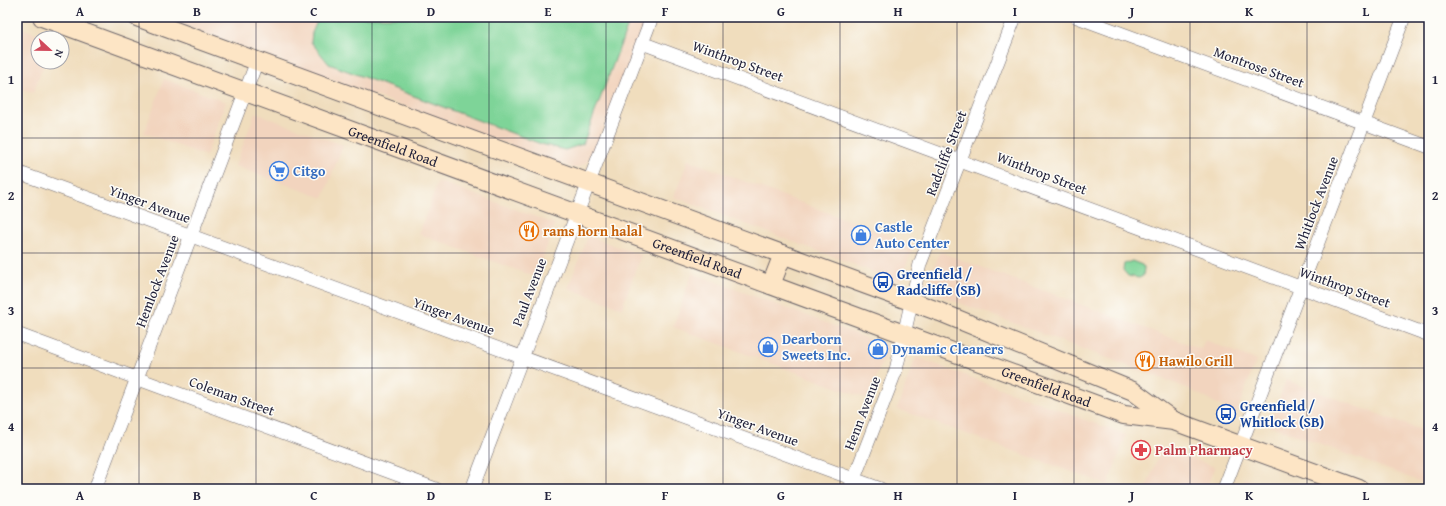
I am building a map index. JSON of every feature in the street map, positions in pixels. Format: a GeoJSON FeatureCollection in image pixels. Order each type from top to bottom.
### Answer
{"type":"FeatureCollection","features":[{"type":"Feature","properties":{"kind":"main road","name":"Greenfield Road"},"geometry":{"type":"LineString","coordinates":[[42,17],[1124,415],[1174,421],[1359,489]]}},
{"type":"Feature","properties":{"kind":"main road","name":"Greenfield Road"},"geometry":{"type":"LineString","coordinates":[[137,17],[588,184],[910,301],[1133,391],[1174,421]]}},
{"type":"Feature","properties":{"kind":"main road"},"geometry":{"type":"LineString","coordinates":[[771,285],[783,254]]}},
{"type":"Feature","properties":{"kind":"street","name":"Paul Avenue"},"geometry":{"type":"LineString","coordinates":[[472,489],[652,17]]}},
{"type":"Feature","properties":{"kind":"street","name":"Radcliffe Street"},"geometry":{"type":"LineString","coordinates":[[910,301],[920,264],[1015,17]]}},
{"type":"Feature","properties":{"kind":"street","name":"Montrose Street"},"geometry":{"type":"LineString","coordinates":[[1077,17],[1429,147]]}},
{"type":"Feature","properties":{"kind":"street","name":"Whitlock Avenue"},"geometry":{"type":"LineString","coordinates":[[1224,489],[1404,17]]}},
{"type":"Feature","properties":{"kind":"street","name":"Winthrop Street"},"geometry":{"type":"LineString","coordinates":[[642,43],[1429,335]]}},
{"type":"Feature","properties":{"kind":"street","name":"Hemlock Avenue"},"geometry":{"type":"LineString","coordinates":[[95,489],[257,61]]}},
{"type":"Feature","properties":{"kind":"street","name":"Yinger Avenue"},"geometry":{"type":"LineString","coordinates":[[17,172],[521,358],[852,484],[880,489]]}},
{"type":"Feature","properties":{"kind":"street","name":"Henn Avenue"},"geometry":{"type":"LineString","coordinates":[[852,484],[896,370],[905,334],[910,301]]}},
{"type":"Feature","properties":{"kind":"street","name":"Coleman Street"},"geometry":{"type":"LineString","coordinates":[[17,334],[436,489]]}},
{"type":"Feature","properties":{"kind":"shaded area"},"geometry":{"type":"Polygon","coordinates":[[[161,17],[647,17],[598,143],[587,162],[577,168],[572,168],[161,17]]]}},
{"type":"Feature","properties":{"kind":"shaded area"},"geometry":{"type":"Polygon","coordinates":[[[17,26],[30,31],[30,70],[42,70],[33,93],[17,87],[17,26]]]}},
{"type":"Feature","properties":{"kind":"shaded area"},"geometry":{"type":"Polygon","coordinates":[[[164,79],[226,102],[206,156],[144,133],[164,79]]]}},
{"type":"Feature","properties":{"kind":"shaded area"},"geometry":{"type":"Polygon","coordinates":[[[255,113],[343,145],[323,198],[235,166],[255,113]]]}},
{"type":"Feature","properties":{"kind":"shaded area"},"geometry":{"type":"Polygon","coordinates":[[[688,160],[914,245],[900,282],[674,197],[688,160]]]}},
{"type":"Feature","properties":{"kind":"shaded area"},"geometry":{"type":"Polygon","coordinates":[[[438,181],[555,224],[536,277],[419,234],[438,181]]]}},
{"type":"Feature","properties":{"kind":"shaded area"},"geometry":{"type":"Polygon","coordinates":[[[588,236],[641,255],[622,308],[568,288],[588,236]]]}},
{"type":"Feature","properties":{"kind":"shaded area"},"geometry":{"type":"Polygon","coordinates":[[[940,252],[1201,349],[1205,340],[1256,360],[1236,414],[1187,388],[925,290],[940,252]]]}},
{"type":"Feature","properties":{"kind":"shaded area"},"geometry":{"type":"Polygon","coordinates":[[[692,273],[888,346],[868,399],[673,327],[692,273]]]}},
{"type":"Feature","properties":{"kind":"shaded area"},"geometry":{"type":"Polygon","coordinates":[[[916,357],[1126,435],[1108,485],[897,409],[916,357]]]}},
{"type":"Feature","properties":{"kind":"shaded area"},"geometry":{"type":"Polygon","coordinates":[[[1286,380],[1429,433],[1429,485],[1269,425],[1286,380]]]}},
{"type":"Feature","properties":{"kind":"shaded area"},"geometry":{"type":"Polygon","coordinates":[[[1161,447],[1215,467],[1207,489],[1146,489],[1161,447]]]}},
{"type":"Feature","properties":{"kind":"shaded area"},"geometry":{"type":"Polygon","coordinates":[[[1245,478],[1274,489],[1241,489],[1245,478]]]}},
{"type":"Feature","properties":{"kind":"green space"},"geometry":{"type":"Polygon","coordinates":[[[319,17],[631,17],[583,144],[565,150],[541,144],[329,64],[311,42],[312,33],[319,17]]]}},
{"type":"Feature","properties":{"kind":"green space"},"geometry":{"type":"Polygon","coordinates":[[[1132,261],[1142,265],[1144,268],[1143,276],[1139,278],[1128,276],[1123,270],[1124,264],[1132,261]]]}},
{"type":"Feature","properties":{"kind":"place","name":"Citgo"},"geometry":{"type":"Point","coordinates":[279,171]}},
{"type":"Feature","properties":{"kind":"place","name":"rams horn halal"},"geometry":{"type":"Point","coordinates":[529,231]}},
{"type":"Feature","properties":{"kind":"place","name":"Castle Auto Center"},"geometry":{"type":"Point","coordinates":[861,235]}},
{"type":"Feature","properties":{"kind":"place","name":"Greenfield / Radcliffe (SB)"},"geometry":{"type":"Point","coordinates":[883,282]}},
{"type":"Feature","properties":{"kind":"place","name":"Dearborn Sweets Inc."},"geometry":{"type":"Point","coordinates":[768,347]}},
{"type":"Feature","properties":{"kind":"place","name":"Dynamic Cleaners"},"geometry":{"type":"Point","coordinates":[878,349]}},
{"type":"Feature","properties":{"kind":"place","name":"Hawilo Grill"},"geometry":{"type":"Point","coordinates":[1145,361]}},
{"type":"Feature","properties":{"kind":"place","name":"Greenfield / Whitlock (SB)"},"geometry":{"type":"Point","coordinates":[1226,414]}},
{"type":"Feature","properties":{"kind":"place","name":"Palm Pharmacy"},"geometry":{"type":"Point","coordinates":[1141,450]}}]}
